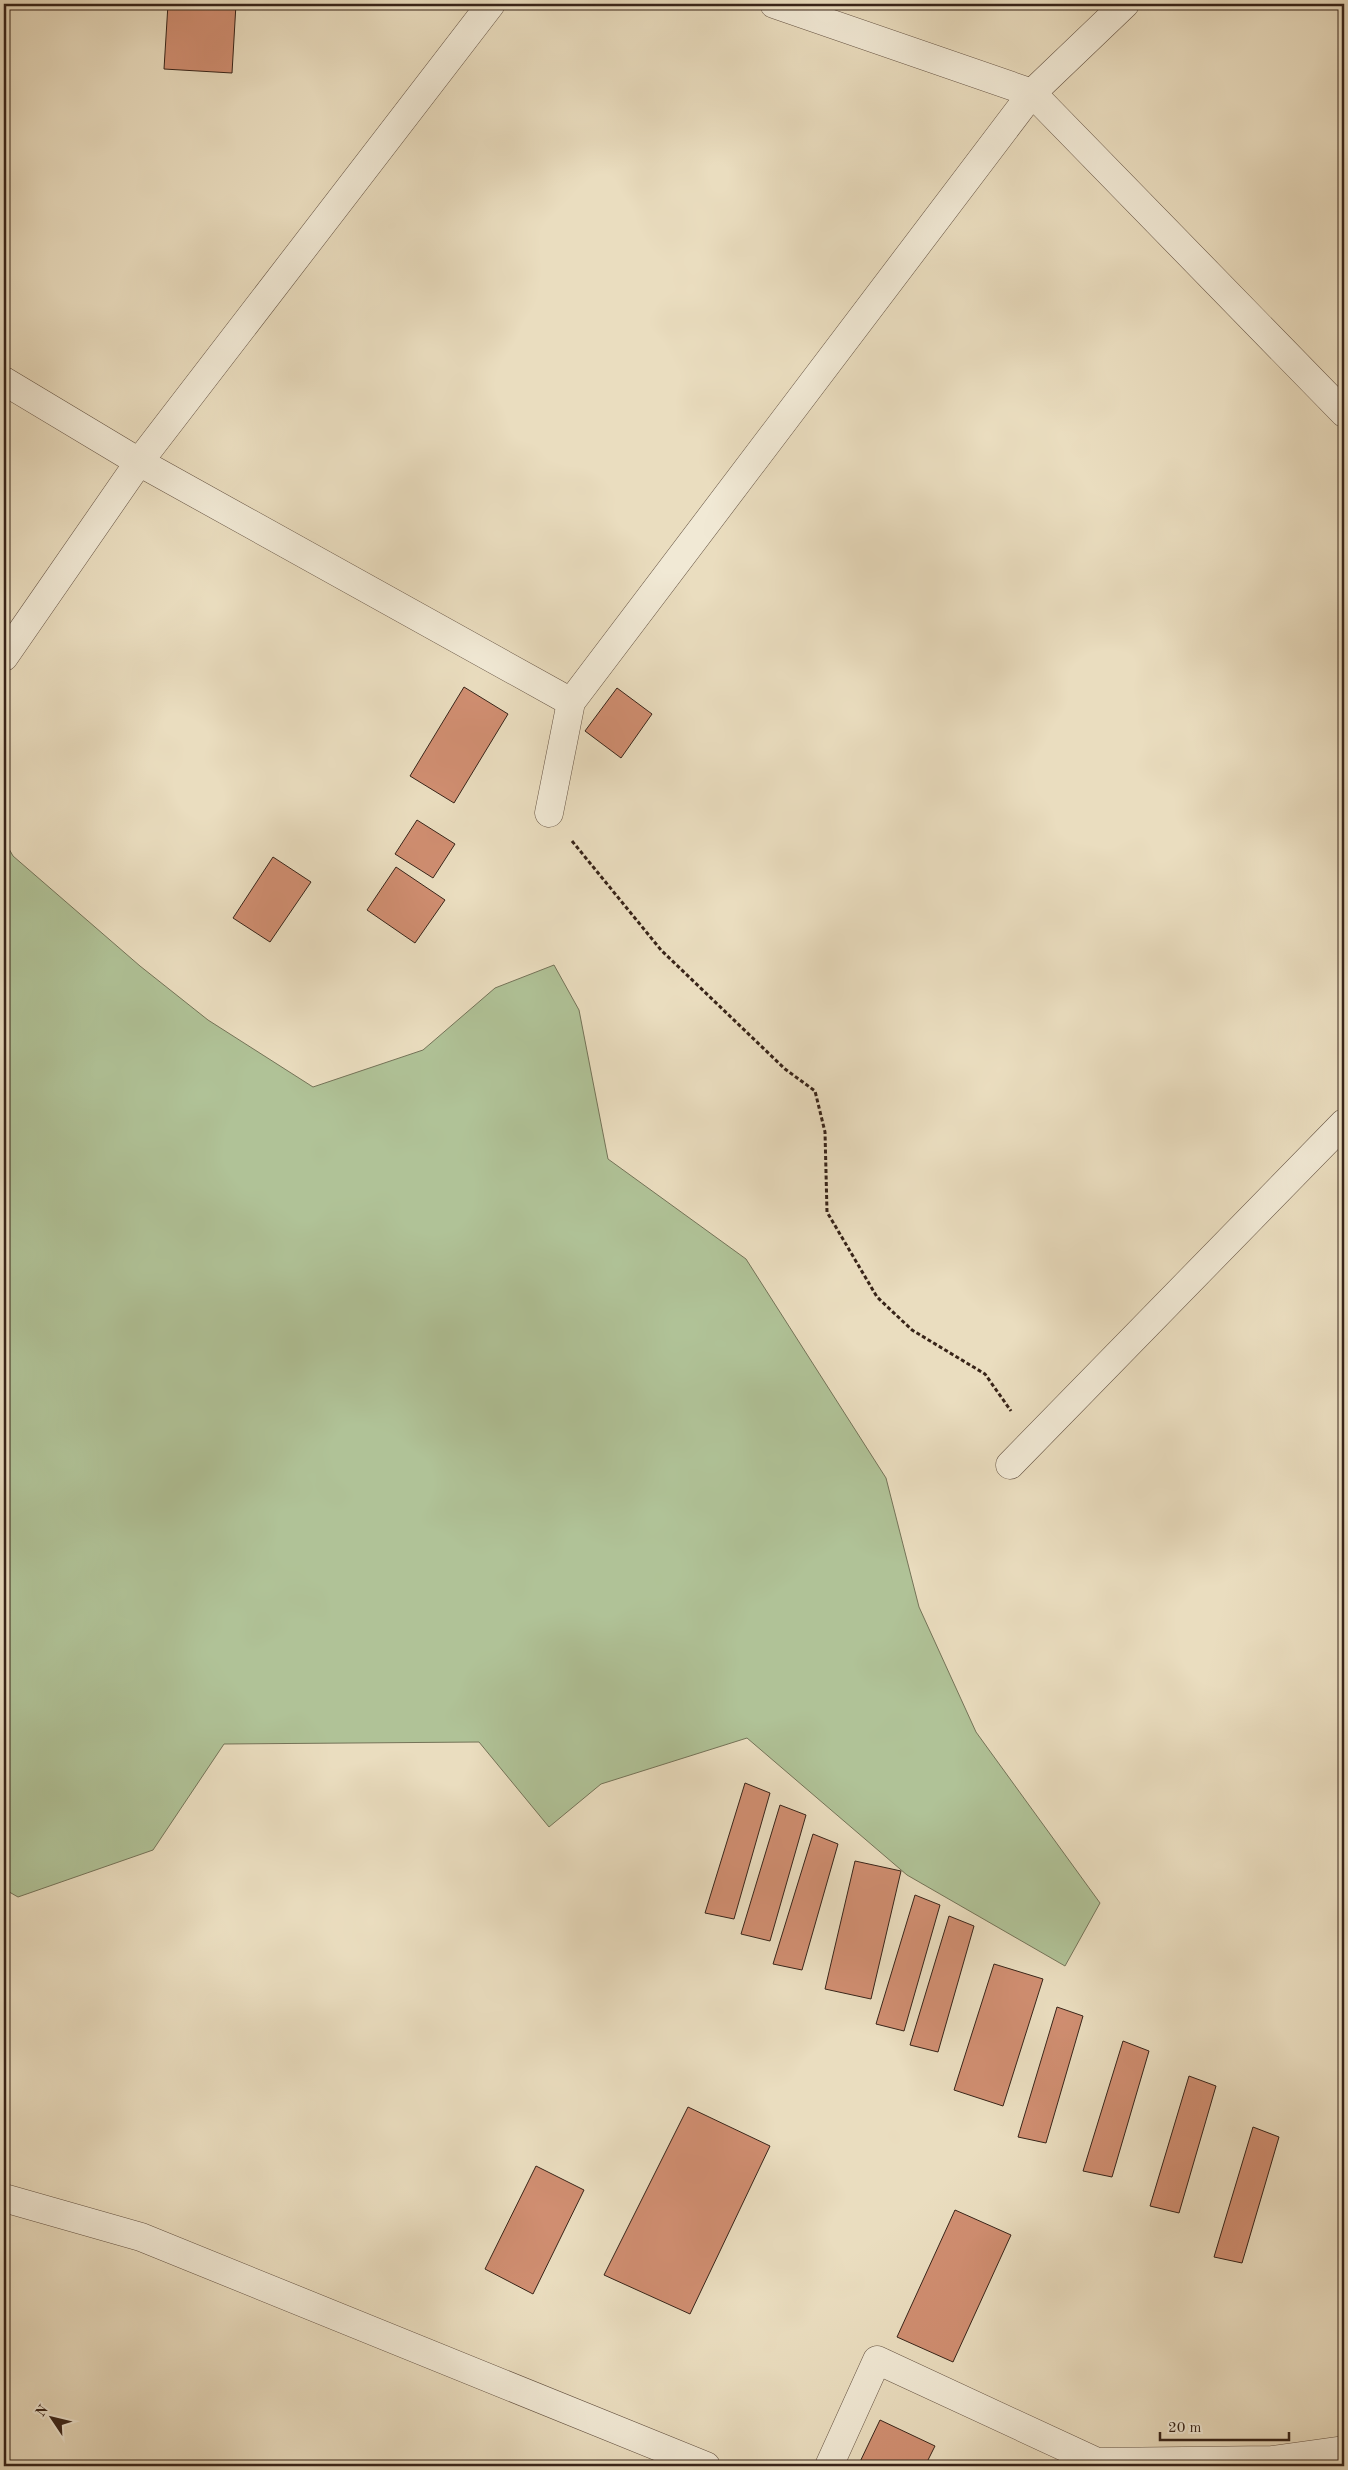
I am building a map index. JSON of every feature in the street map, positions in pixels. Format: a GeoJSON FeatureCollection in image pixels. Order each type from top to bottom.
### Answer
{"type":"FeatureCollection","features":[{"type":"Feature","properties":{"kind":"street"},"geometry":{"type":"LineString","coordinates":[[4,657],[139,462],[491,4]]}},
{"type":"Feature","properties":{"kind":"street"},"geometry":{"type":"LineString","coordinates":[[774,4],[1032,93],[1344,413]]}},
{"type":"Feature","properties":{"kind":"street"},"geometry":{"type":"LineString","coordinates":[[549,813],[571,702],[1032,93],[1125,4]]}},
{"type":"Feature","properties":{"kind":"street"},"geometry":{"type":"LineString","coordinates":[[4,381],[139,462],[571,702]]}},
{"type":"Feature","properties":{"kind":"street"},"geometry":{"type":"LineString","coordinates":[[1010,1465],[1344,1123]]}},
{"type":"Feature","properties":{"kind":"street"},"geometry":{"type":"LineString","coordinates":[[4,2198],[141,2237],[706,2466]]}},
{"type":"Feature","properties":{"kind":"street"},"geometry":{"type":"LineString","coordinates":[[829,2466],[877,2360],[1096,2462],[1272,2460],[1344,2450]]}},
{"type":"Feature","properties":{"kind":"path"},"geometry":{"type":"LineString","coordinates":[[549,813],[661,950],[785,1068],[815,1091],[825,1132],[827,1212],[877,1297],[912,1330],[985,1374],[1034,1442]]}},
{"type":"Feature","properties":{"kind":"green space"},"geometry":{"type":"Polygon","coordinates":[[[4,840],[13,856],[140,966],[208,1020],[313,1087],[423,1050],[495,988],[554,965],[579,1010],[608,1159],[746,1259],[886,1478],[919,1607],[976,1732],[1100,1903],[1065,1966],[907,1875],[747,1738],[601,1784],[549,1827],[479,1742],[224,1744],[153,1850],[18,1897],[4,1889],[4,840]]]}},
{"type":"Feature","properties":{"kind":"building"},"geometry":{"type":"Polygon","coordinates":[[[168,4],[236,4],[232,73],[164,69],[168,4]]]}},
{"type":"Feature","properties":{"kind":"building"},"geometry":{"type":"Polygon","coordinates":[[[464,687],[508,714],[454,803],[410,776],[464,687]]]}},
{"type":"Feature","properties":{"kind":"building"},"geometry":{"type":"Polygon","coordinates":[[[617,688],[652,714],[621,758],[585,731],[617,688]]]}},
{"type":"Feature","properties":{"kind":"building"},"geometry":{"type":"Polygon","coordinates":[[[417,820],[455,844],[433,878],[395,854],[417,820]]]}},
{"type":"Feature","properties":{"kind":"building"},"geometry":{"type":"Polygon","coordinates":[[[273,857],[311,882],[270,942],[233,918],[273,857]]]}},
{"type":"Feature","properties":{"kind":"building"},"geometry":{"type":"Polygon","coordinates":[[[396,867],[445,900],[415,943],[367,910],[396,867]]]}},
{"type":"Feature","properties":{"kind":"building"},"geometry":{"type":"Polygon","coordinates":[[[745,1783],[770,1793],[734,1919],[705,1913],[745,1783]]]}},
{"type":"Feature","properties":{"kind":"building"},"geometry":{"type":"Polygon","coordinates":[[[780,1805],[806,1815],[770,1941],[741,1934],[780,1805]]]}},
{"type":"Feature","properties":{"kind":"building"},"geometry":{"type":"Polygon","coordinates":[[[813,1834],[838,1844],[802,1970],[773,1964],[813,1834]]]}},
{"type":"Feature","properties":{"kind":"building"},"geometry":{"type":"Polygon","coordinates":[[[855,1861],[901,1871],[871,1999],[825,1989],[855,1861]]]}},
{"type":"Feature","properties":{"kind":"building"},"geometry":{"type":"Polygon","coordinates":[[[915,1895],[940,1905],[904,2031],[876,2024],[915,1895]]]}},
{"type":"Feature","properties":{"kind":"building"},"geometry":{"type":"Polygon","coordinates":[[[949,1916],[974,1926],[938,2052],[910,2045],[949,1916]]]}},
{"type":"Feature","properties":{"kind":"building"},"geometry":{"type":"Polygon","coordinates":[[[994,1964],[1043,1979],[1003,2106],[954,2090],[994,1964]]]}},
{"type":"Feature","properties":{"kind":"building"},"geometry":{"type":"Polygon","coordinates":[[[1057,2007],[1083,2016],[1046,2143],[1018,2137],[1057,2007]]]}},
{"type":"Feature","properties":{"kind":"building"},"geometry":{"type":"Polygon","coordinates":[[[1123,2041],[1149,2051],[1112,2177],[1083,2171],[1123,2041]]]}},
{"type":"Feature","properties":{"kind":"building"},"geometry":{"type":"Polygon","coordinates":[[[1189,2076],[1216,2086],[1179,2213],[1150,2206],[1189,2076]]]}},
{"type":"Feature","properties":{"kind":"building"},"geometry":{"type":"Polygon","coordinates":[[[688,2107],[770,2146],[690,2314],[604,2275],[688,2107]]]}},
{"type":"Feature","properties":{"kind":"building"},"geometry":{"type":"Polygon","coordinates":[[[1253,2127],[1279,2137],[1242,2263],[1214,2257],[1253,2127]]]}},
{"type":"Feature","properties":{"kind":"building"},"geometry":{"type":"Polygon","coordinates":[[[536,2166],[584,2190],[533,2294],[485,2269],[536,2166]]]}},
{"type":"Feature","properties":{"kind":"building"},"geometry":{"type":"Polygon","coordinates":[[[955,2210],[1011,2235],[953,2362],[897,2337],[955,2210]]]}},
{"type":"Feature","properties":{"kind":"building"},"geometry":{"type":"Polygon","coordinates":[[[880,2420],[935,2446],[925,2466],[858,2466],[880,2420]]]}}]}
